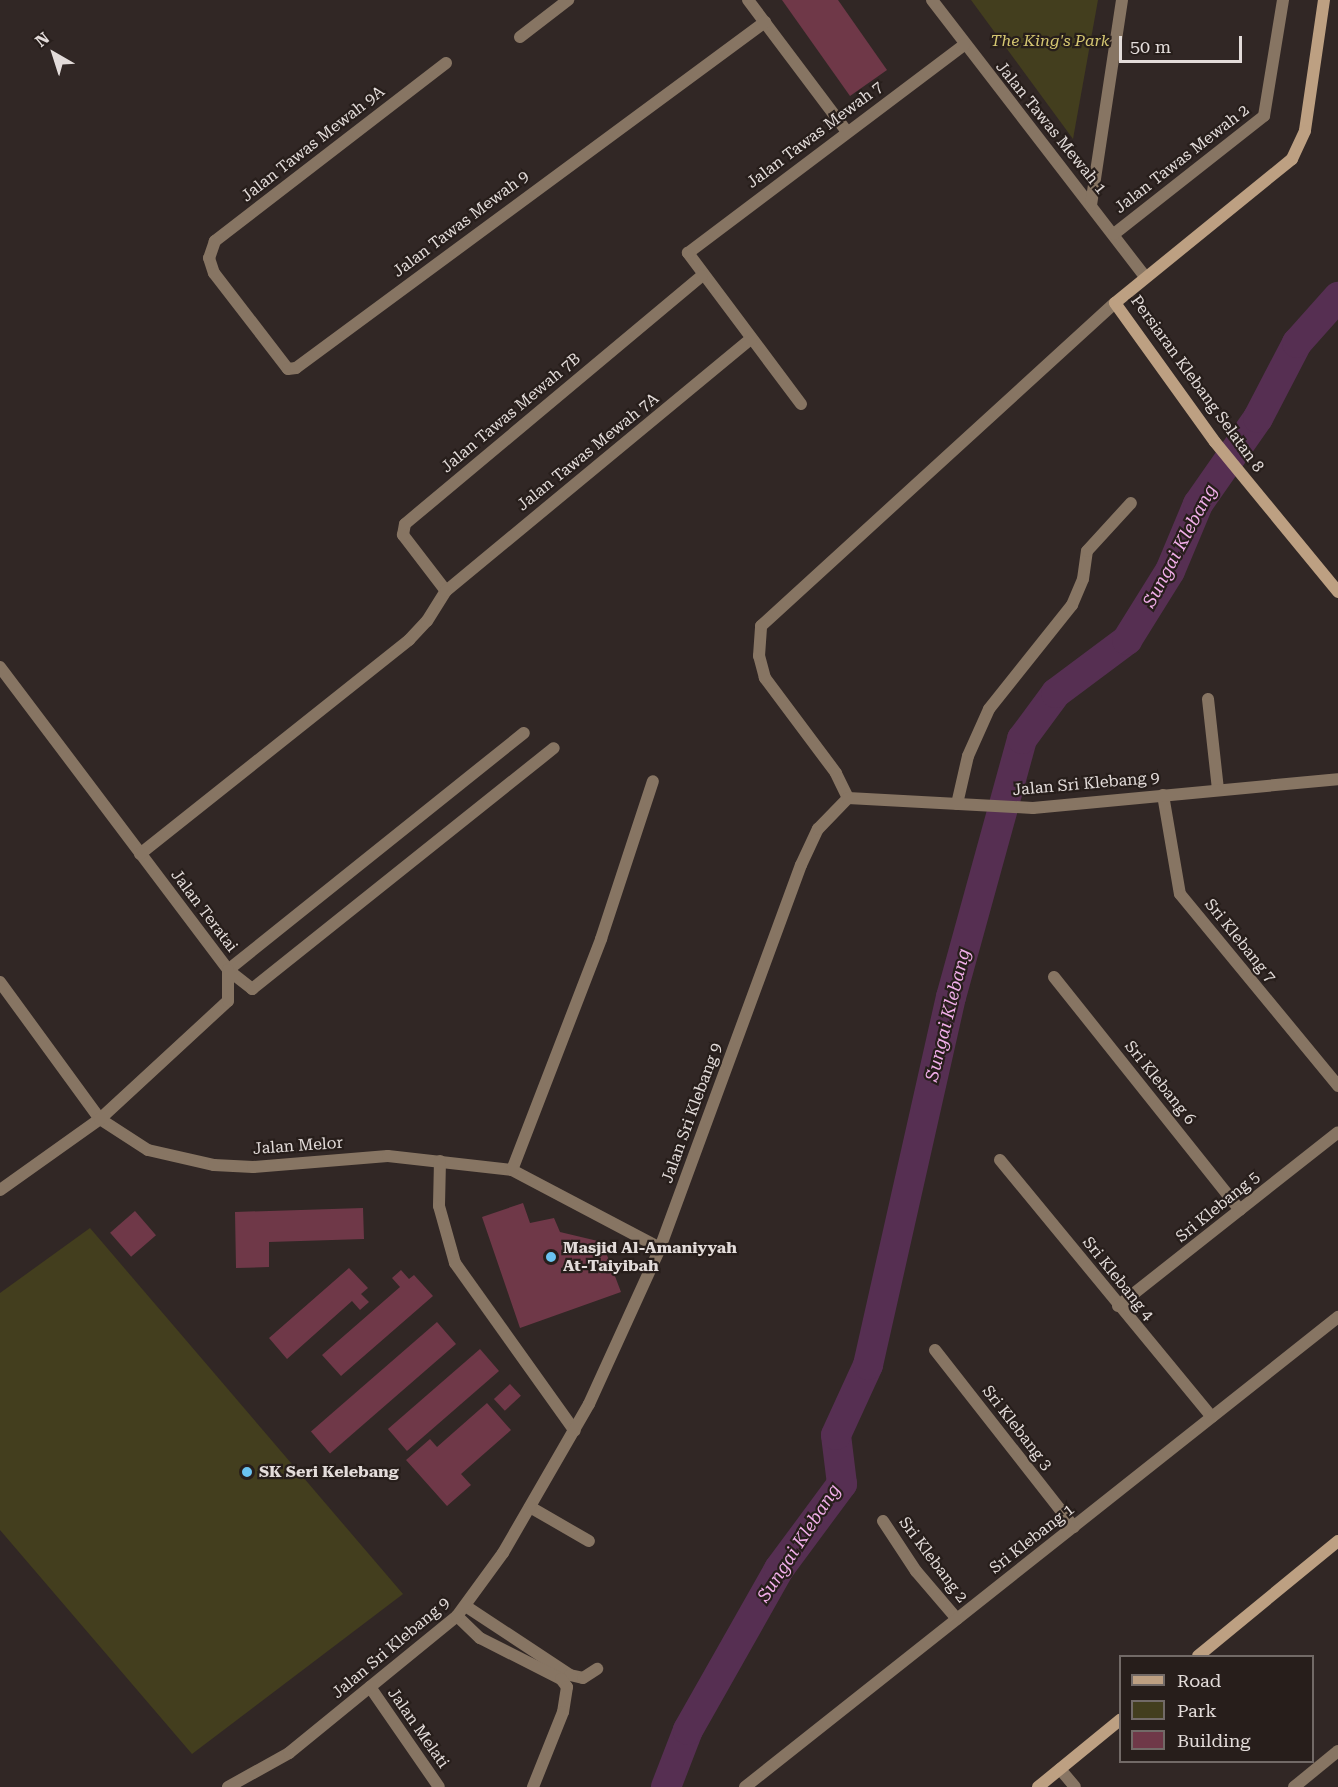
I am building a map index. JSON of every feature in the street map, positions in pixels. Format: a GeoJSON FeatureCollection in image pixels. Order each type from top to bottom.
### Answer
{"type":"FeatureCollection","features":[{"type":"Feature","properties":{"kind":"street"},"geometry":{"type":"LineString","coordinates":[[520,37],[568,0]]}},
{"type":"Feature","properties":{"kind":"street"},"geometry":{"type":"LineString","coordinates":[[748,0],[847,132]]}},
{"type":"Feature","properties":{"kind":"street","name":"Jalan Tawas Mewah 1"},"geometry":{"type":"LineString","coordinates":[[932,0],[964,45],[1114,234],[1144,278]]}},
{"type":"Feature","properties":{"kind":"street"},"geometry":{"type":"LineString","coordinates":[[1091,205],[1122,0]]}},
{"type":"Feature","properties":{"kind":"street","name":"Jalan Tawas Mewah 2"},"geometry":{"type":"LineString","coordinates":[[1114,234],[1264,116],[1282,0]]}},
{"type":"Feature","properties":{"kind":"street","name":"Persiaran Klebang Selatan 8"},"geometry":{"type":"LineString","coordinates":[[1324,0],[1305,131],[1292,159],[1115,303],[1215,442],[1338,592]]}},
{"type":"Feature","properties":{"kind":"street","name":"Jalan Tawas Mewah 9"},"geometry":{"type":"LineString","coordinates":[[208,258],[214,273],[288,369],[295,369],[765,22]]}},
{"type":"Feature","properties":{"kind":"street","name":"Jalan Tawas Mewah 7"},"geometry":{"type":"LineString","coordinates":[[702,276],[688,253],[964,45]]}},
{"type":"Feature","properties":{"kind":"street","name":"Jalan Tawas Mewah 9A"},"geometry":{"type":"LineString","coordinates":[[208,258],[215,241],[446,63]]}},
{"type":"Feature","properties":{"kind":"street"},"geometry":{"type":"LineString","coordinates":[[702,276],[801,404]]}},
{"type":"Feature","properties":{"kind":"street","name":"Jalan Tawas Mewah 7B"},"geometry":{"type":"LineString","coordinates":[[446,591],[403,535],[405,524],[702,276]]}},
{"type":"Feature","properties":{"kind":"street"},"geometry":{"type":"LineString","coordinates":[[848,798],[836,773],[765,678],[759,656],[761,626],[1115,303]]}},
{"type":"Feature","properties":{"kind":"street","name":"Jalan Tawas Mewah 7A"},"geometry":{"type":"LineString","coordinates":[[140,854],[409,640],[427,621],[446,591],[751,339]]}},
{"type":"Feature","properties":{"kind":"street"},"geometry":{"type":"LineString","coordinates":[[957,804],[968,756],[989,709],[1072,605],[1083,579],[1087,551],[1131,503]]}},
{"type":"Feature","properties":{"kind":"street","name":"Jalan Teratai"},"geometry":{"type":"LineString","coordinates":[[0,667],[228,970],[228,1001],[100,1119],[0,1190]]}},
{"type":"Feature","properties":{"kind":"street"},"geometry":{"type":"LineString","coordinates":[[1208,699],[1218,789]]}},
{"type":"Feature","properties":{"kind":"street"},"geometry":{"type":"LineString","coordinates":[[524,733],[228,970],[252,989],[554,748]]}},
{"type":"Feature","properties":{"kind":"street","name":"Jalan Sri Klebang 9"},"geometry":{"type":"LineString","coordinates":[[228,1787],[289,1753],[462,1611],[530,1508],[575,1431],[660,1248],[801,865],[818,829],[848,798],[979,807],[1033,808],[1338,779]]}},
{"type":"Feature","properties":{"kind":"street"},"geometry":{"type":"LineString","coordinates":[[512,1170],[601,939],[653,781]]}},
{"type":"Feature","properties":{"kind":"street","name":"Sri Klebang 7"},"geometry":{"type":"LineString","coordinates":[[1162,795],[1180,894],[1338,1086]]}},
{"type":"Feature","properties":{"kind":"street","name":"Sri Klebang 6"},"geometry":{"type":"LineString","coordinates":[[1054,977],[1240,1210]]}},
{"type":"Feature","properties":{"kind":"street","name":"Jalan Melor"},"geometry":{"type":"LineString","coordinates":[[0,982],[100,1119],[148,1150],[214,1165],[253,1167],[388,1156],[512,1170],[660,1248]]}},
{"type":"Feature","properties":{"kind":"street","name":"Sri Klebang 5"},"geometry":{"type":"LineString","coordinates":[[1119,1306],[1338,1132]]}},
{"type":"Feature","properties":{"kind":"street","name":"Sri Klebang 4"},"geometry":{"type":"LineString","coordinates":[[1000,1160],[1212,1418]]}},
{"type":"Feature","properties":{"kind":"street"},"geometry":{"type":"LineString","coordinates":[[440,1161],[439,1206],[456,1263],[575,1431]]}},
{"type":"Feature","properties":{"kind":"street","name":"Sri Klebang 1"},"geometry":{"type":"LineString","coordinates":[[745,1787],[1338,1317]]}},
{"type":"Feature","properties":{"kind":"street","name":"Sri Klebang 3"},"geometry":{"type":"LineString","coordinates":[[935,1350],[1074,1527]]}},
{"type":"Feature","properties":{"kind":"street"},"geometry":{"type":"LineString","coordinates":[[530,1508],[589,1541]]}},
{"type":"Feature","properties":{"kind":"street","name":"Sri Klebang 2"},"geometry":{"type":"LineString","coordinates":[[883,1521],[913,1566],[957,1619]]}},
{"type":"Feature","properties":{"kind":"street"},"geometry":{"type":"LineString","coordinates":[[1199,1655],[1338,1541]]}},
{"type":"Feature","properties":{"kind":"street"},"geometry":{"type":"LineString","coordinates":[[462,1611],[570,1675],[583,1678],[597,1669]]}},
{"type":"Feature","properties":{"kind":"street"},"geometry":{"type":"LineString","coordinates":[[462,1611],[480,1638],[561,1679],[567,1687],[563,1712],[533,1787]]}},
{"type":"Feature","properties":{"kind":"street","name":"Jalan Melati"},"geometry":{"type":"LineString","coordinates":[[370,1687],[439,1787]]}},
{"type":"Feature","properties":{"kind":"street"},"geometry":{"type":"LineString","coordinates":[[1038,1787],[1119,1721]]}},
{"type":"Feature","properties":{"kind":"street"},"geometry":{"type":"LineString","coordinates":[[1294,1787],[1338,1751]]}},
{"type":"Feature","properties":{"kind":"street"},"geometry":{"type":"LineString","coordinates":[[1060,1769],[1075,1787]]}},
{"type":"Feature","properties":{"kind":"green space","name":"The King's Park"},"geometry":{"type":"Polygon","coordinates":[[[971,0],[1098,0],[1073,139],[971,0]]]}},
{"type":"Feature","properties":{"kind":"green space"},"geometry":{"type":"Polygon","coordinates":[[[90,1228],[403,1594],[192,1754],[0,1530],[0,1293],[90,1228]]]}},
{"type":"Feature","properties":{"kind":"building"},"geometry":{"type":"Polygon","coordinates":[[[782,0],[838,0],[887,70],[850,96],[782,0]]]}},
{"type":"Feature","properties":{"kind":"building","name":"Masjid Al-Amaniyyah At-Taiyibah"},"geometry":{"type":"Polygon","coordinates":[[[523,1203],[530,1223],[554,1218],[560,1232],[602,1242],[621,1292],[520,1328],[482,1217],[523,1203]]]}},
{"type":"Feature","properties":{"kind":"building"},"geometry":{"type":"Polygon","coordinates":[[[363,1208],[364,1239],[269,1242],[269,1267],[236,1268],[235,1212],[363,1208]]]}},
{"type":"Feature","properties":{"kind":"building"},"geometry":{"type":"Polygon","coordinates":[[[135,1211],[156,1235],[131,1257],[110,1233],[135,1211]]]}},
{"type":"Feature","properties":{"kind":"building"},"geometry":{"type":"Polygon","coordinates":[[[349,1268],[368,1288],[361,1294],[369,1302],[360,1310],[352,1301],[287,1359],[269,1338],[349,1268]]]}},
{"type":"Feature","properties":{"kind":"building"},"geometry":{"type":"Polygon","coordinates":[[[401,1270],[409,1279],[414,1275],[433,1296],[341,1376],[322,1355],[400,1287],[392,1278],[401,1270]]]}},
{"type":"Feature","properties":{"kind":"building"},"geometry":{"type":"Polygon","coordinates":[[[437,1322],[456,1344],[330,1453],[311,1432],[437,1322]]]}},
{"type":"Feature","properties":{"kind":"building"},"geometry":{"type":"Polygon","coordinates":[[[480,1349],[499,1371],[407,1451],[388,1429],[480,1349]]]}},
{"type":"Feature","properties":{"kind":"building"},"geometry":{"type":"Polygon","coordinates":[[[510,1384],[521,1396],[505,1411],[494,1399],[510,1384]]]}},
{"type":"Feature","properties":{"kind":"building"},"geometry":{"type":"Polygon","coordinates":[[[487,1403],[511,1430],[461,1474],[471,1485],[447,1506],[406,1460],[430,1439],[437,1447],[487,1403]]]}},
{"type":"Feature","properties":{"kind":"waterway","name":"Sungai Klebang"},"geometry":{"type":"LineString","coordinates":[[666,1787],[688,1730],[779,1569],[842,1484],[836,1435],[868,1365],[951,997],[1022,739],[1056,693],[1127,640],[1170,571],[1198,504],[1258,418],[1297,343],[1338,297]]}},
{"type":"Feature","properties":{"kind":"place","name":"Masjid Al-Amaniyyah At-Taiyibah"},"geometry":{"type":"Point","coordinates":[551,1257]}},
{"type":"Feature","properties":{"kind":"place","name":"SK Seri Kelebang"},"geometry":{"type":"Point","coordinates":[247,1472]}}]}
